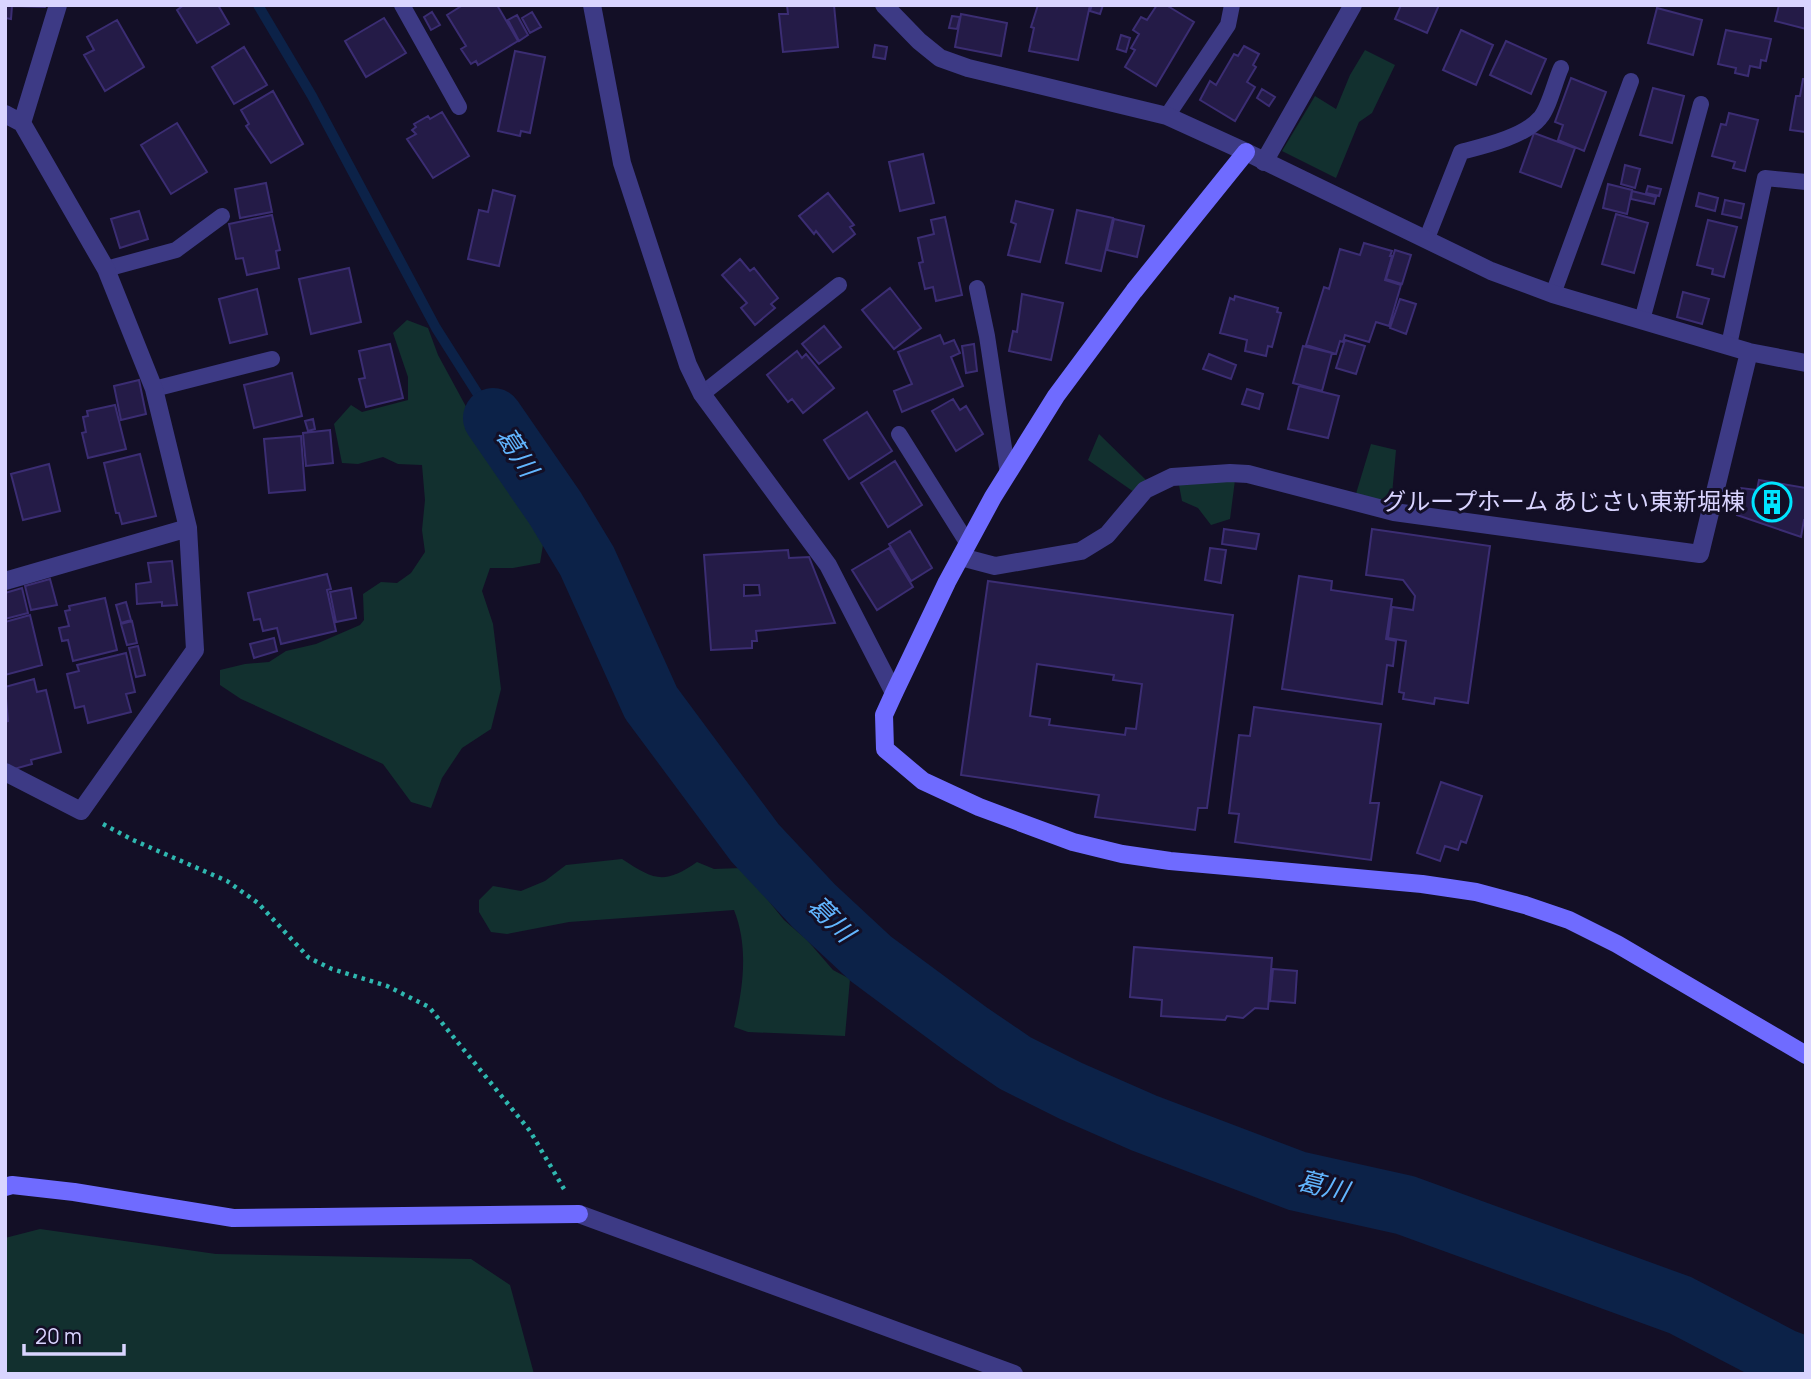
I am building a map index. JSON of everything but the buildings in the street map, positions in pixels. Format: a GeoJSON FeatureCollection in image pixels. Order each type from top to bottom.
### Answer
{"type":"FeatureCollection","features":[{"type":"Feature","properties":{"kind":"street"},"geometry":{"type":"LineString","coordinates":[[22,124],[58,5]]}},
{"type":"Feature","properties":{"kind":"street"},"geometry":{"type":"LineString","coordinates":[[593,5],[622,163],[688,365],[702,394],[828,565],[894,693]]}},
{"type":"Feature","properties":{"kind":"street"},"geometry":{"type":"LineString","coordinates":[[884,5],[940,58],[968,68],[1167,116],[1427,238],[1491,271],[1553,294],[1749,352],[1806,362]]}},
{"type":"Feature","properties":{"kind":"street"},"geometry":{"type":"LineString","coordinates":[[1264,162],[1353,5]]}},
{"type":"Feature","properties":{"kind":"street"},"geometry":{"type":"LineString","coordinates":[[5,114],[22,124],[106,269],[154,389],[188,528],[195,650],[81,811],[5,772]]}},
{"type":"Feature","properties":{"kind":"street"},"geometry":{"type":"LineString","coordinates":[[1246,152],[1126,301],[1056,396],[1008,474],[964,551],[884,715],[885,749],[923,781],[1010,820],[1073,842],[1122,854],[1170,861],[1422,884],[1476,892],[1525,905],[1569,920],[1617,944],[1806,1055]]}},
{"type":"Feature","properties":{"kind":"street"},"geometry":{"type":"LineString","coordinates":[[964,551],[995,566],[1080,551],[1107,535],[1145,490],[1172,477],[1230,473],[1248,474],[1394,512],[1700,554],[1749,352]]}},
{"type":"Feature","properties":{"kind":"street"},"geometry":{"type":"LineString","coordinates":[[5,581],[188,528]]}},
{"type":"Feature","properties":{"kind":"street"},"geometry":{"type":"LineString","coordinates":[[5,1187],[12,1185],[74,1192],[233,1218],[579,1214],[1014,1374]]}},
{"type":"Feature","properties":{"kind":"lane"},"geometry":{"type":"LineString","coordinates":[[402,5],[459,107]]}},
{"type":"Feature","properties":{"kind":"lane"},"geometry":{"type":"LineString","coordinates":[[1167,116],[1227,25],[1232,5]]}},
{"type":"Feature","properties":{"kind":"lane"},"geometry":{"type":"LineString","coordinates":[[1427,238],[1461,152],[1491,145],[1529,127],[1542,117],[1561,68]]}},
{"type":"Feature","properties":{"kind":"lane"},"geometry":{"type":"LineString","coordinates":[[1553,294],[1631,81]]}},
{"type":"Feature","properties":{"kind":"lane"},"geometry":{"type":"LineString","coordinates":[[1642,320],[1701,104]]}},
{"type":"Feature","properties":{"kind":"lane"},"geometry":{"type":"LineString","coordinates":[[1728,345],[1765,178],[1806,182]]}},
{"type":"Feature","properties":{"kind":"lane"},"geometry":{"type":"LineString","coordinates":[[106,269],[176,250],[222,216]]}},
{"type":"Feature","properties":{"kind":"lane"},"geometry":{"type":"LineString","coordinates":[[702,394],[839,285]]}},
{"type":"Feature","properties":{"kind":"lane"},"geometry":{"type":"LineString","coordinates":[[977,288],[987,335],[1008,474]]}},
{"type":"Feature","properties":{"kind":"lane"},"geometry":{"type":"LineString","coordinates":[[154,389],[272,359]]}},
{"type":"Feature","properties":{"kind":"lane"},"geometry":{"type":"LineString","coordinates":[[899,435],[964,551]]}},
{"type":"Feature","properties":{"kind":"path"},"geometry":{"type":"LineString","coordinates":[[81,811],[133,840],[227,881],[258,903],[309,958],[332,969],[387,986],[429,1007],[530,1131],[579,1214]]}},
{"type":"Feature","properties":{"kind":"green space"},"geometry":{"type":"Polygon","coordinates":[[[1365,50],[1395,65],[1372,113],[1359,122],[1336,178],[1282,151],[1315,96],[1336,109],[1350,75],[1365,50]]]}},
{"type":"Feature","properties":{"kind":"green space"},"geometry":{"type":"Polygon","coordinates":[[[407,320],[428,328],[438,355],[488,443],[499,475],[536,517],[543,545],[540,563],[513,568],[490,568],[482,591],[493,624],[501,689],[491,729],[462,748],[442,778],[431,808],[411,802],[383,764],[241,699],[220,685],[220,670],[269,662],[286,651],[316,644],[360,625],[364,620],[363,594],[381,582],[397,583],[411,573],[425,552],[422,530],[425,500],[422,465],[398,464],[383,457],[358,464],[342,463],[334,424],[351,405],[362,412],[408,400],[408,377],[393,333],[407,320]]]}},
{"type":"Feature","properties":{"kind":"green space"},"geometry":{"type":"Polygon","coordinates":[[[1099,434],[1146,480],[1134,492],[1088,460],[1099,434]]]}},
{"type":"Feature","properties":{"kind":"green space"},"geometry":{"type":"Polygon","coordinates":[[[1371,444],[1396,450],[1391,506],[1355,497],[1371,444]]]}},
{"type":"Feature","properties":{"kind":"green space"},"geometry":{"type":"Polygon","coordinates":[[[1235,480],[1230,519],[1211,525],[1198,508],[1182,501],[1179,485],[1235,480]]]}},
{"type":"Feature","properties":{"kind":"green space"},"geometry":{"type":"Polygon","coordinates":[[[622,859],[643,872],[659,877],[676,874],[697,862],[714,869],[742,868],[784,920],[807,940],[833,970],[850,979],[845,1036],[748,1032],[734,1027],[740,998],[743,953],[734,910],[569,922],[507,934],[491,932],[479,912],[479,900],[493,886],[521,891],[545,881],[566,865],[622,859]]]}},
{"type":"Feature","properties":{"kind":"green space"},"geometry":{"type":"Polygon","coordinates":[[[40,1229],[216,1254],[471,1259],[510,1285],[534,1374],[5,1374],[5,1238],[40,1229]]]}},
{"type":"Feature","properties":{"kind":"waterway","name":"葛川"},"geometry":{"type":"LineString","coordinates":[[258,5],[312,96],[436,328],[493,418]]}},
{"type":"Feature","properties":{"kind":"waterway","name":"葛川"},"geometry":{"type":"LineString","coordinates":[[493,418],[555,508],[587,561],[651,703],[755,843],[814,906],[871,959],[971,1033],[1015,1063],[1144,1123],[1297,1181],[1405,1205],[1680,1305],[1784,1359],[1806,1367]]}},
{"type":"Feature","properties":{"kind":"place","name":"グループホーム あじさい東新堀棟"},"geometry":{"type":"Point","coordinates":[1772,502]}}]}
